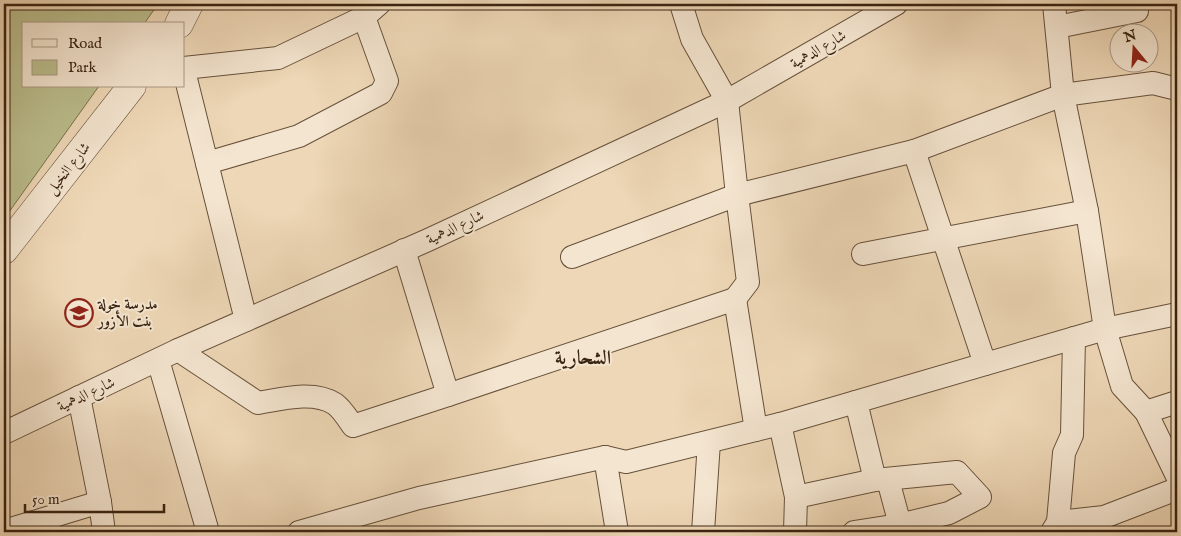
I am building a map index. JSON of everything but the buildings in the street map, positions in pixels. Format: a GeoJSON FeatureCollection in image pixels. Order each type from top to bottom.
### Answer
{"type":"FeatureCollection","features":[{"type":"Feature","properties":{"kind":"street"},"geometry":{"type":"LineString","coordinates":[[180,22],[189,4]]}},
{"type":"Feature","properties":{"kind":"street"},"geometry":{"type":"LineString","coordinates":[[178,350],[258,402],[286,398],[320,397],[336,405],[354,426],[735,299],[748,282],[727,101],[692,39],[680,4]]}},
{"type":"Feature","properties":{"kind":"street","name":"شارع الدهمية"},"geometry":{"type":"LineString","coordinates":[[4,433],[178,350],[404,250],[727,101],[896,4]]}},
{"type":"Feature","properties":{"kind":"street"},"geometry":{"type":"LineString","coordinates":[[1054,4],[1063,95],[1087,211],[1106,329],[1122,386],[1146,412],[1177,476]]}},
{"type":"Feature","properties":{"kind":"street"},"geometry":{"type":"LineString","coordinates":[[185,69],[278,58],[372,10],[387,81],[381,93],[299,136],[206,163]]}},
{"type":"Feature","properties":{"kind":"street"},"geometry":{"type":"LineString","coordinates":[[1057,27],[1136,11]]}},
{"type":"Feature","properties":{"kind":"street"},"geometry":{"type":"LineString","coordinates":[[185,73],[246,320]]}},
{"type":"Feature","properties":{"kind":"street"},"geometry":{"type":"LineString","coordinates":[[572,257],[737,195],[914,151],[1063,95],[1153,83],[1177,89]]}},
{"type":"Feature","properties":{"kind":"street","name":"شارع النخيل"},"geometry":{"type":"LineString","coordinates":[[4,250],[130,88]]}},
{"type":"Feature","properties":{"kind":"street"},"geometry":{"type":"LineString","coordinates":[[914,151],[985,364]]}},
{"type":"Feature","properties":{"kind":"street"},"geometry":{"type":"LineString","coordinates":[[862,254],[1087,211]]}},
{"type":"Feature","properties":{"kind":"street"},"geometry":{"type":"LineString","coordinates":[[404,250],[448,395]]}},
{"type":"Feature","properties":{"kind":"street"},"geometry":{"type":"LineString","coordinates":[[735,299],[756,430]]}},
{"type":"Feature","properties":{"kind":"street"},"geometry":{"type":"LineString","coordinates":[[299,532],[419,498],[605,457],[626,462],[709,442],[780,424],[1106,329],[1177,314]]}},
{"type":"Feature","properties":{"kind":"street"},"geometry":{"type":"LineString","coordinates":[[1074,338],[1072,435],[1064,453],[1055,527],[1104,517],[1177,489]]}},
{"type":"Feature","properties":{"kind":"street"},"geometry":{"type":"LineString","coordinates":[[158,360],[208,532]]}},
{"type":"Feature","properties":{"kind":"street"},"geometry":{"type":"LineString","coordinates":[[79,397],[100,502],[104,532]]}},
{"type":"Feature","properties":{"kind":"street"},"geometry":{"type":"LineString","coordinates":[[856,402],[900,528]]}},
{"type":"Feature","properties":{"kind":"street"},"geometry":{"type":"LineString","coordinates":[[1146,412],[1177,402]]}},
{"type":"Feature","properties":{"kind":"street"},"geometry":{"type":"LineString","coordinates":[[780,424],[796,497],[795,532]]}},
{"type":"Feature","properties":{"kind":"street"},"geometry":{"type":"LineString","coordinates":[[703,532],[709,442]]}},
{"type":"Feature","properties":{"kind":"street"},"geometry":{"type":"LineString","coordinates":[[605,457],[617,532]]}},
{"type":"Feature","properties":{"kind":"street"},"geometry":{"type":"LineString","coordinates":[[796,497],[882,480],[957,472],[980,497],[952,523],[854,532]]}},
{"type":"Feature","properties":{"kind":"street"},"geometry":{"type":"LineString","coordinates":[[4,532],[100,502]]}},
{"type":"Feature","properties":{"kind":"green space"},"geometry":{"type":"Polygon","coordinates":[[[4,4],[158,4],[145,22],[22,22],[22,88],[98,88],[4,219],[4,4]]]}},
{"type":"Feature","properties":{"kind":"place","name":"مدرسة خولة بنت الأزور"},"geometry":{"type":"Point","coordinates":[79,313]}},
{"type":"Feature","properties":{"kind":"district","name":"الشحارية"},"geometry":{"type":"Point","coordinates":[583,357]}}]}
